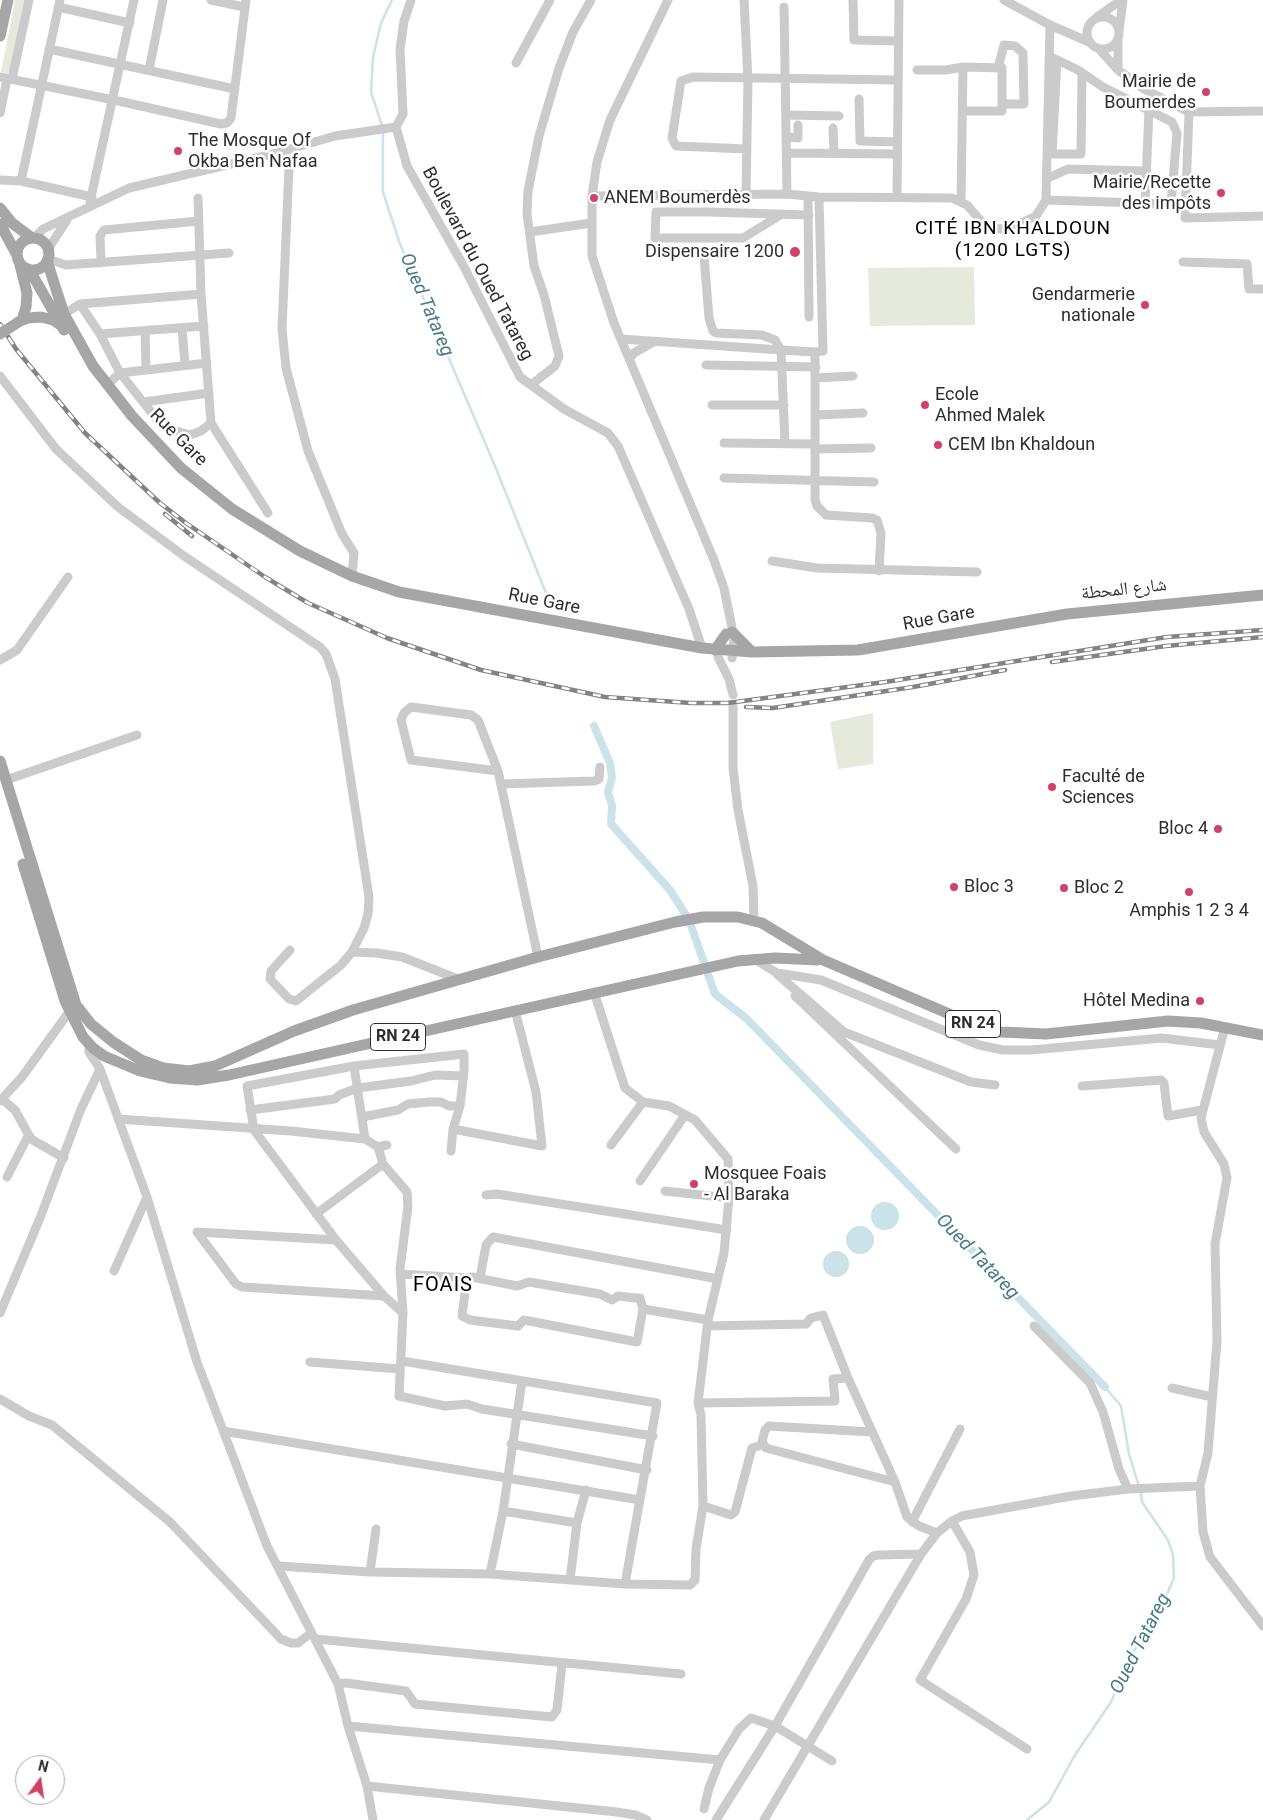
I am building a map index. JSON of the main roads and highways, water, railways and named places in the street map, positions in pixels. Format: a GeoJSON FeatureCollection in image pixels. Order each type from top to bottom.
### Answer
{"type":"FeatureCollection","features":[{"type":"Feature","properties":{"kind":"main road"},"geometry":{"type":"LineString","coordinates":[[0,36],[8,0]]}},
{"type":"Feature","properties":{"kind":"main road"},"geometry":{"type":"LineString","coordinates":[[0,208],[12,223],[33,238],[43,241],[42,261],[37,284],[22,320]]}},
{"type":"Feature","properties":{"kind":"main road"},"geometry":{"type":"LineString","coordinates":[[0,224],[18,258],[27,293],[26,307],[22,320]]}},
{"type":"Feature","properties":{"kind":"main road"},"geometry":{"type":"LineString","coordinates":[[18,258],[20,246],[33,238]]}},
{"type":"Feature","properties":{"kind":"main road"},"geometry":{"type":"LineString","coordinates":[[18,258],[42,261]]}},
{"type":"Feature","properties":{"kind":"main road","name":"Rue Gare"},"geometry":{"type":"LineString","coordinates":[[42,261],[64,314],[85,352],[107,385],[154,440],[205,488],[251,522],[292,546],[352,576],[391,590],[694,649]]}},
{"type":"Feature","properties":{"kind":"main road","name":"Rue Gare"},"geometry":{"type":"LineString","coordinates":[[37,284],[102,389],[149,444],[177,472],[228,513],[297,556],[351,581],[399,597],[725,654],[867,653],[950,640],[982,633],[990,629]]}},
{"type":"Feature","properties":{"kind":"main road"},"geometry":{"type":"LineString","coordinates":[[0,334],[22,320],[47,318],[63,327]]}},
{"type":"Feature","properties":{"kind":"main road","name":"شارع المحطة"},"geometry":{"type":"LineString","coordinates":[[990,629],[1118,608],[1263,595]]}},
{"type":"Feature","properties":{"kind":"main road","name":"Rue Gare"},"geometry":{"type":"LineString","coordinates":[[725,654],[858,650],[902,644],[981,628],[990,629]]}},
{"type":"Feature","properties":{"kind":"main road"},"geometry":{"type":"LineString","coordinates":[[725,654],[729,633],[752,652]]}},
{"type":"Feature","properties":{"kind":"main road","name":"RN 24"},"geometry":{"type":"LineString","coordinates":[[0,761],[3,784],[69,1012],[89,1044],[104,1056],[154,1076],[184,1080],[213,1078],[738,960],[823,960]]}},
{"type":"Feature","properties":{"kind":"main road","name":"RN 24"},"geometry":{"type":"LineString","coordinates":[[3,784],[73,997],[85,1018],[100,1032],[152,1065],[177,1070],[203,1069],[230,1060],[322,1020],[458,978],[675,922],[703,917],[730,917],[754,920],[772,928],[823,960],[975,1025],[1001,1032],[1046,1034],[1134,1025],[1263,1042]]}},
{"type":"Feature","properties":{"kind":"main road"},"geometry":{"type":"LineString","coordinates":[[89,1044],[92,1038],[100,1032]]}},
{"type":"Feature","properties":{"kind":"main road","name":"RN 24"},"geometry":{"type":"LineString","coordinates":[[1223,1036],[1263,1034]]}},
{"type":"Feature","properties":{"kind":"main road"},"geometry":{"type":"LineString","coordinates":[[104,1056],[110,1050],[113,1042]]}},
{"type":"Feature","properties":{"kind":"water"},"geometry":{"type":"Polygon","coordinates":[[[885,1202],[895,1206],[899,1216],[895,1226],[885,1230],[875,1226],[871,1216],[875,1206],[885,1202]]]}},
{"type":"Feature","properties":{"kind":"water"},"geometry":{"type":"Polygon","coordinates":[[[860,1226],[870,1230],[874,1240],[870,1250],[860,1254],[850,1250],[846,1240],[850,1230],[860,1226]]]}},
{"type":"Feature","properties":{"kind":"water"},"geometry":{"type":"Polygon","coordinates":[[[836,1251],[845,1255],[849,1264],[845,1273],[836,1277],[827,1273],[823,1264],[827,1255],[836,1251]]]}},
{"type":"Feature","properties":{"kind":"waterway","name":"Oued Tatareg"},"geometry":{"type":"LineString","coordinates":[[382,126],[371,92],[373,57],[381,23],[392,0]]}},
{"type":"Feature","properties":{"kind":"waterway","name":"Oued Tatareg"},"geometry":{"type":"LineString","coordinates":[[383,132],[383,192],[400,244],[495,466],[548,598]]}},
{"type":"Feature","properties":{"kind":"waterway","name":"Oued Tatareg"},"geometry":{"type":"LineString","coordinates":[[594,726],[610,763],[612,778],[608,792],[612,806],[611,824],[670,890],[689,920],[715,994],[747,1019],[1105,1387]]}},
{"type":"Feature","properties":{"kind":"waterway","name":"Oued Tatareg"},"geometry":{"type":"LineString","coordinates":[[1027,1820],[1049,1802],[1075,1755],[1111,1702],[1135,1649],[1154,1624],[1174,1578],[1173,1555],[1168,1540],[1142,1502],[1129,1454],[1121,1406],[1105,1387]]}},
{"type":"Feature","properties":{"kind":"tunnel"},"geometry":{"type":"LineString","coordinates":[[733,695],[733,709]]}},
{"type":"Feature","properties":{"kind":"railway"},"geometry":{"type":"LineString","coordinates":[[0,324],[16,349],[85,433],[160,503],[186,523],[265,577],[308,603],[387,638],[481,670],[605,697],[691,703],[728,703],[885,682],[1167,637],[1263,630]]}},
{"type":"Feature","properties":{"kind":"railway"},"geometry":{"type":"LineString","coordinates":[[165,514],[192,536]]}},
{"type":"Feature","properties":{"kind":"railway"},"geometry":{"type":"LineString","coordinates":[[1052,662],[1166,646],[1263,637]]}},
{"type":"Feature","properties":{"kind":"railway"},"geometry":{"type":"LineString","coordinates":[[746,707],[773,708],[913,687],[1005,670]]}},
{"type":"Feature","properties":{"kind":"place","name":"Mairie de Boumerdes"},"geometry":{"type":"Point","coordinates":[1206,92]}},
{"type":"Feature","properties":{"kind":"place","name":"The Mosque Of Okba Ben Nafaa"},"geometry":{"type":"Point","coordinates":[178,151]}},
{"type":"Feature","properties":{"kind":"place","name":"Mairie/Recette des impôts"},"geometry":{"type":"Point","coordinates":[1221,193]}},
{"type":"Feature","properties":{"kind":"place","name":"ANEM Boumerdès"},"geometry":{"type":"Point","coordinates":[594,198]}},
{"type":"Feature","properties":{"kind":"place","name":"Dispensaire 1200"},"geometry":{"type":"Point","coordinates":[795,252]}},
{"type":"Feature","properties":{"kind":"place","name":"Gendarmerie nationale"},"geometry":{"type":"Point","coordinates":[1145,305]}},
{"type":"Feature","properties":{"kind":"place","name":"Ecole Ahmed Malek"},"geometry":{"type":"Point","coordinates":[925,405]}},
{"type":"Feature","properties":{"kind":"place","name":"CEM Ibn Khaldoun"},"geometry":{"type":"Point","coordinates":[938,445]}},
{"type":"Feature","properties":{"kind":"place","name":"Faculté de Sciences"},"geometry":{"type":"Point","coordinates":[1052,787]}},
{"type":"Feature","properties":{"kind":"place","name":"Bloc 4"},"geometry":{"type":"Point","coordinates":[1218,829]}},
{"type":"Feature","properties":{"kind":"place","name":"Bloc 3"},"geometry":{"type":"Point","coordinates":[954,887]}},
{"type":"Feature","properties":{"kind":"place","name":"Bloc 2"},"geometry":{"type":"Point","coordinates":[1064,888]}},
{"type":"Feature","properties":{"kind":"place","name":"Amphis 1 2 3 4"},"geometry":{"type":"Point","coordinates":[1189,892]}},
{"type":"Feature","properties":{"kind":"place","name":"Hôtel Medina"},"geometry":{"type":"Point","coordinates":[1200,1001]}},
{"type":"Feature","properties":{"kind":"place","name":"Mosquee Foais - Al Baraka"},"geometry":{"type":"Point","coordinates":[694,1184]}},
{"type":"Feature","properties":{"kind":"district","name":"CITÉ IBN KHALDOUN (1200 LGTS)"},"geometry":{"type":"Point","coordinates":[1013,240]}},
{"type":"Feature","properties":{"kind":"district","name":"FOAIS"},"geometry":{"type":"Point","coordinates":[443,1286]}}]}
